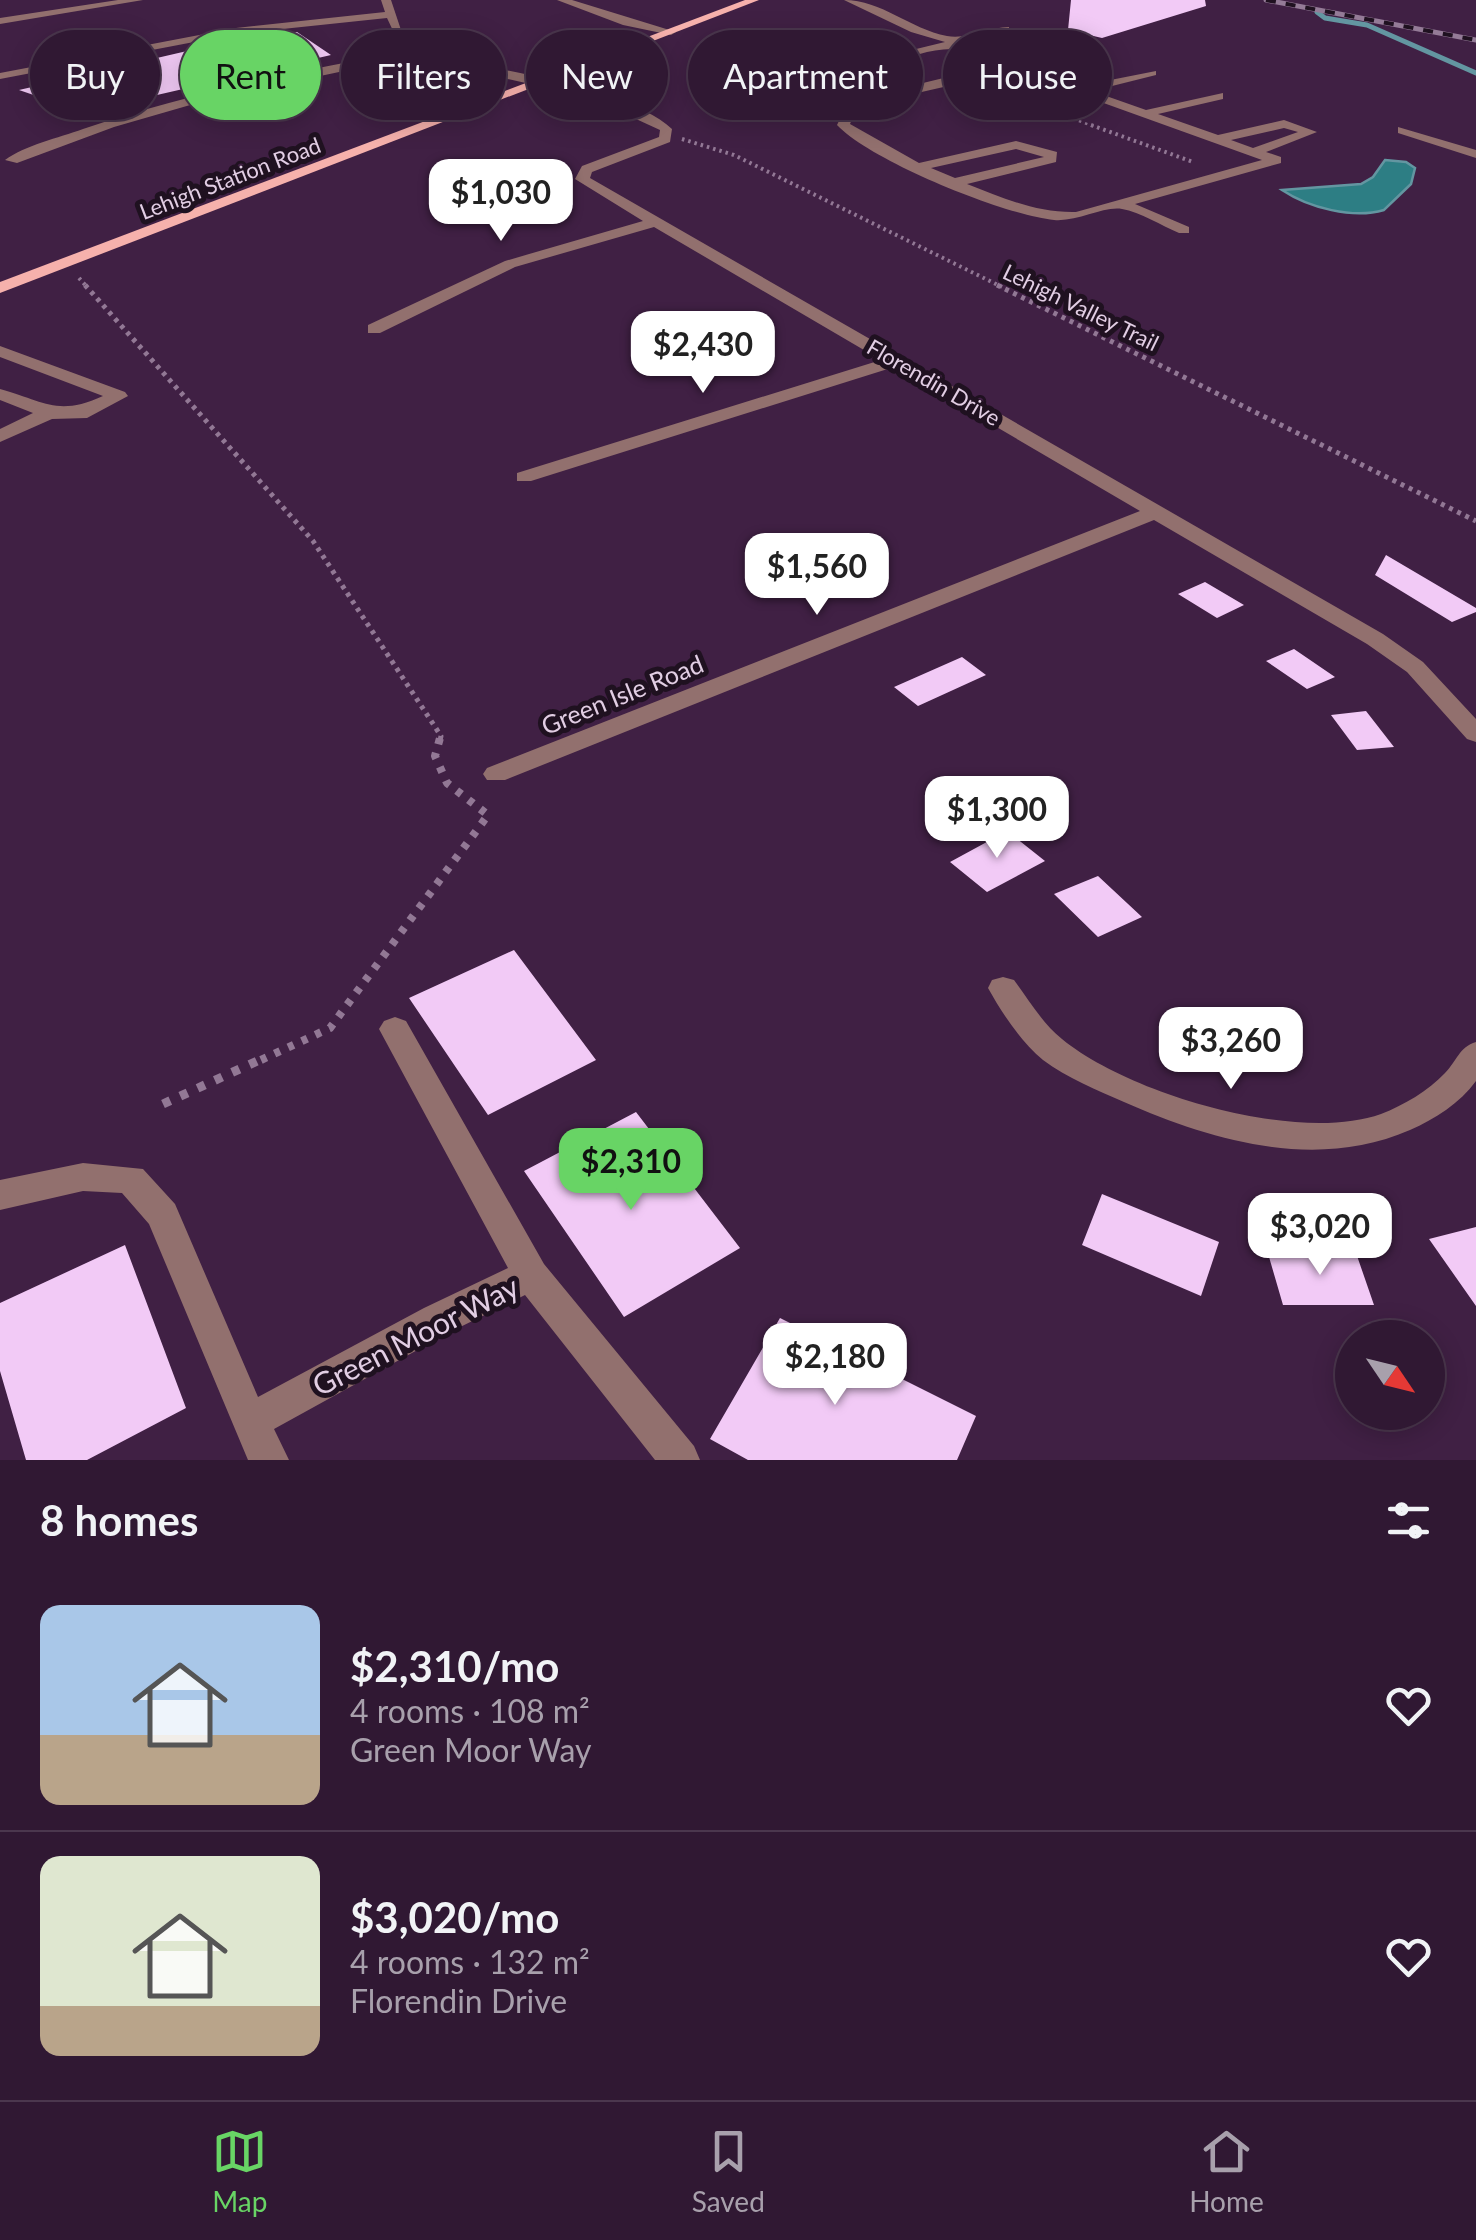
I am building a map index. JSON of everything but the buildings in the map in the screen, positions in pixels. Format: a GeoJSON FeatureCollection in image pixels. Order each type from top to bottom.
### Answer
{"type":"FeatureCollection","features":[{"type":"Feature","properties":{"kind":"main road","name":"Lehigh Station Road"},"geometry":{"type":"LineString","coordinates":[[668,33],[754,0]]}},
{"type":"Feature","properties":{"kind":"main road","name":"Lehigh Station Road"},"geometry":{"type":"LineString","coordinates":[[0,288],[526,87]]}},
{"type":"Feature","properties":{"kind":"street"},"geometry":{"type":"LineString","coordinates":[[0,20],[138,0]]}},
{"type":"Feature","properties":{"kind":"street"},"geometry":{"type":"LineString","coordinates":[[386,0],[396,30]]}},
{"type":"Feature","properties":{"kind":"street"},"geometry":{"type":"LineString","coordinates":[[562,0],[626,24],[671,32]]}},
{"type":"Feature","properties":{"kind":"street"},"geometry":{"type":"LineString","coordinates":[[848,0],[873,6],[906,26],[943,39]]}},
{"type":"Feature","properties":{"kind":"street"},"geometry":{"type":"LineString","coordinates":[[0,76],[236,30],[391,14]]}},
{"type":"Feature","properties":{"kind":"street"},"geometry":{"type":"LineString","coordinates":[[1001,30],[1005,29]]}},
{"type":"Feature","properties":{"kind":"street"},"geometry":{"type":"LineString","coordinates":[[825,50],[852,52],[877,62],[880,66],[872,70],[791,86],[768,85],[731,70],[825,50]]}},
{"type":"Feature","properties":{"kind":"street"},"geometry":{"type":"LineString","coordinates":[[12,160],[112,120],[341,68]]}},
{"type":"Feature","properties":{"kind":"street"},"geometry":{"type":"LineString","coordinates":[[1112,82],[1152,73]]}},
{"type":"Feature","properties":{"kind":"street"},"geometry":{"type":"LineString","coordinates":[[943,84],[866,101],[850,110],[842,125],[957,182],[1042,214],[1077,216],[1274,162],[1274,158],[1256,150],[1112,101]]}},
{"type":"Feature","properties":{"kind":"street"},"geometry":{"type":"LineString","coordinates":[[1148,113],[1219,96]]}},
{"type":"Feature","properties":{"kind":"street"},"geometry":{"type":"LineString","coordinates":[[652,120],[666,130],[666,136]]}},
{"type":"Feature","properties":{"kind":"street"},"geometry":{"type":"LineString","coordinates":[[1220,138],[1284,124],[1311,132],[1256,150]]}},
{"type":"Feature","properties":{"kind":"street"},"geometry":{"type":"LineString","coordinates":[[1402,130],[1476,154]]}},
{"type":"Feature","properties":{"kind":"street","name":"Florendin Drive"},"geometry":{"type":"LineString","coordinates":[[666,136],[598,164],[582,175],[588,184],[1158,511],[1388,648],[1436,688],[1476,734]]}},
{"type":"Feature","properties":{"kind":"street"},"geometry":{"type":"LineString","coordinates":[[922,166],[1016,145],[1052,155],[1052,159],[957,182]]}},
{"type":"Feature","properties":{"kind":"street"},"geometry":{"type":"LineString","coordinates":[[1122,204],[1184,230]]}},
{"type":"Feature","properties":{"kind":"street"},"geometry":{"type":"LineString","coordinates":[[374,328],[510,264],[654,222]]}},
{"type":"Feature","properties":{"kind":"street"},"geometry":{"type":"LineString","coordinates":[[0,351],[118,396],[80,414],[48,414],[0,394]]}},
{"type":"Feature","properties":{"kind":"street"},"geometry":{"type":"LineString","coordinates":[[524,477],[896,360]]}},
{"type":"Feature","properties":{"kind":"street"},"geometry":{"type":"LineString","coordinates":[[0,436],[48,414]]}},
{"type":"Feature","properties":{"kind":"street","name":"Green Isle Road"},"geometry":{"type":"LineString","coordinates":[[496,774],[1158,511]]}},
{"type":"Feature","properties":{"kind":"street"},"geometry":{"type":"LineString","coordinates":[[1002,988],[1046,1044],[1101,1078],[1165,1106],[1264,1134],[1316,1136],[1373,1131],[1416,1115],[1456,1084],[1476,1054]]}},
{"type":"Feature","properties":{"kind":"street"},"geometry":{"type":"LineString","coordinates":[[395,1029],[531,1276]]}},
{"type":"Feature","properties":{"kind":"street"},"geometry":{"type":"LineString","coordinates":[[0,1194],[83,1176],[131,1178],[163,1215],[268,1460]]}},
{"type":"Feature","properties":{"kind":"street","name":"Green Moor Way"},"geometry":{"type":"LineString","coordinates":[[249,1422],[437,1320],[531,1276],[680,1460]]}},
{"type":"Feature","properties":{"kind":"path"},"geometry":{"type":"LineString","coordinates":[[1076,120],[1192,162]]}},
{"type":"Feature","properties":{"kind":"path","name":"Lehigh Valley Trail"},"geometry":{"type":"LineString","coordinates":[[666,136],[709,145],[734,156],[1476,521]]}},
{"type":"Feature","properties":{"kind":"path"},"geometry":{"type":"LineString","coordinates":[[76,274],[313,541],[442,736],[435,756],[447,782],[488,815],[330,1028],[163,1104]]}},
{"type":"Feature","properties":{"kind":"shaded area"},"geometry":{"type":"Polygon","coordinates":[[[1385,160],[1406,162],[1415,168],[1411,184],[1384,210],[1332,210],[1282,190],[1361,184],[1373,177],[1385,160]]]}},
{"type":"Feature","properties":{"kind":"waterway"},"geometry":{"type":"LineString","coordinates":[[1317,12],[1325,18],[1367,25],[1476,73]]}},
{"type":"Feature","properties":{"kind":"railway"},"geometry":{"type":"LineString","coordinates":[[1266,0],[1476,40]]}}]}
